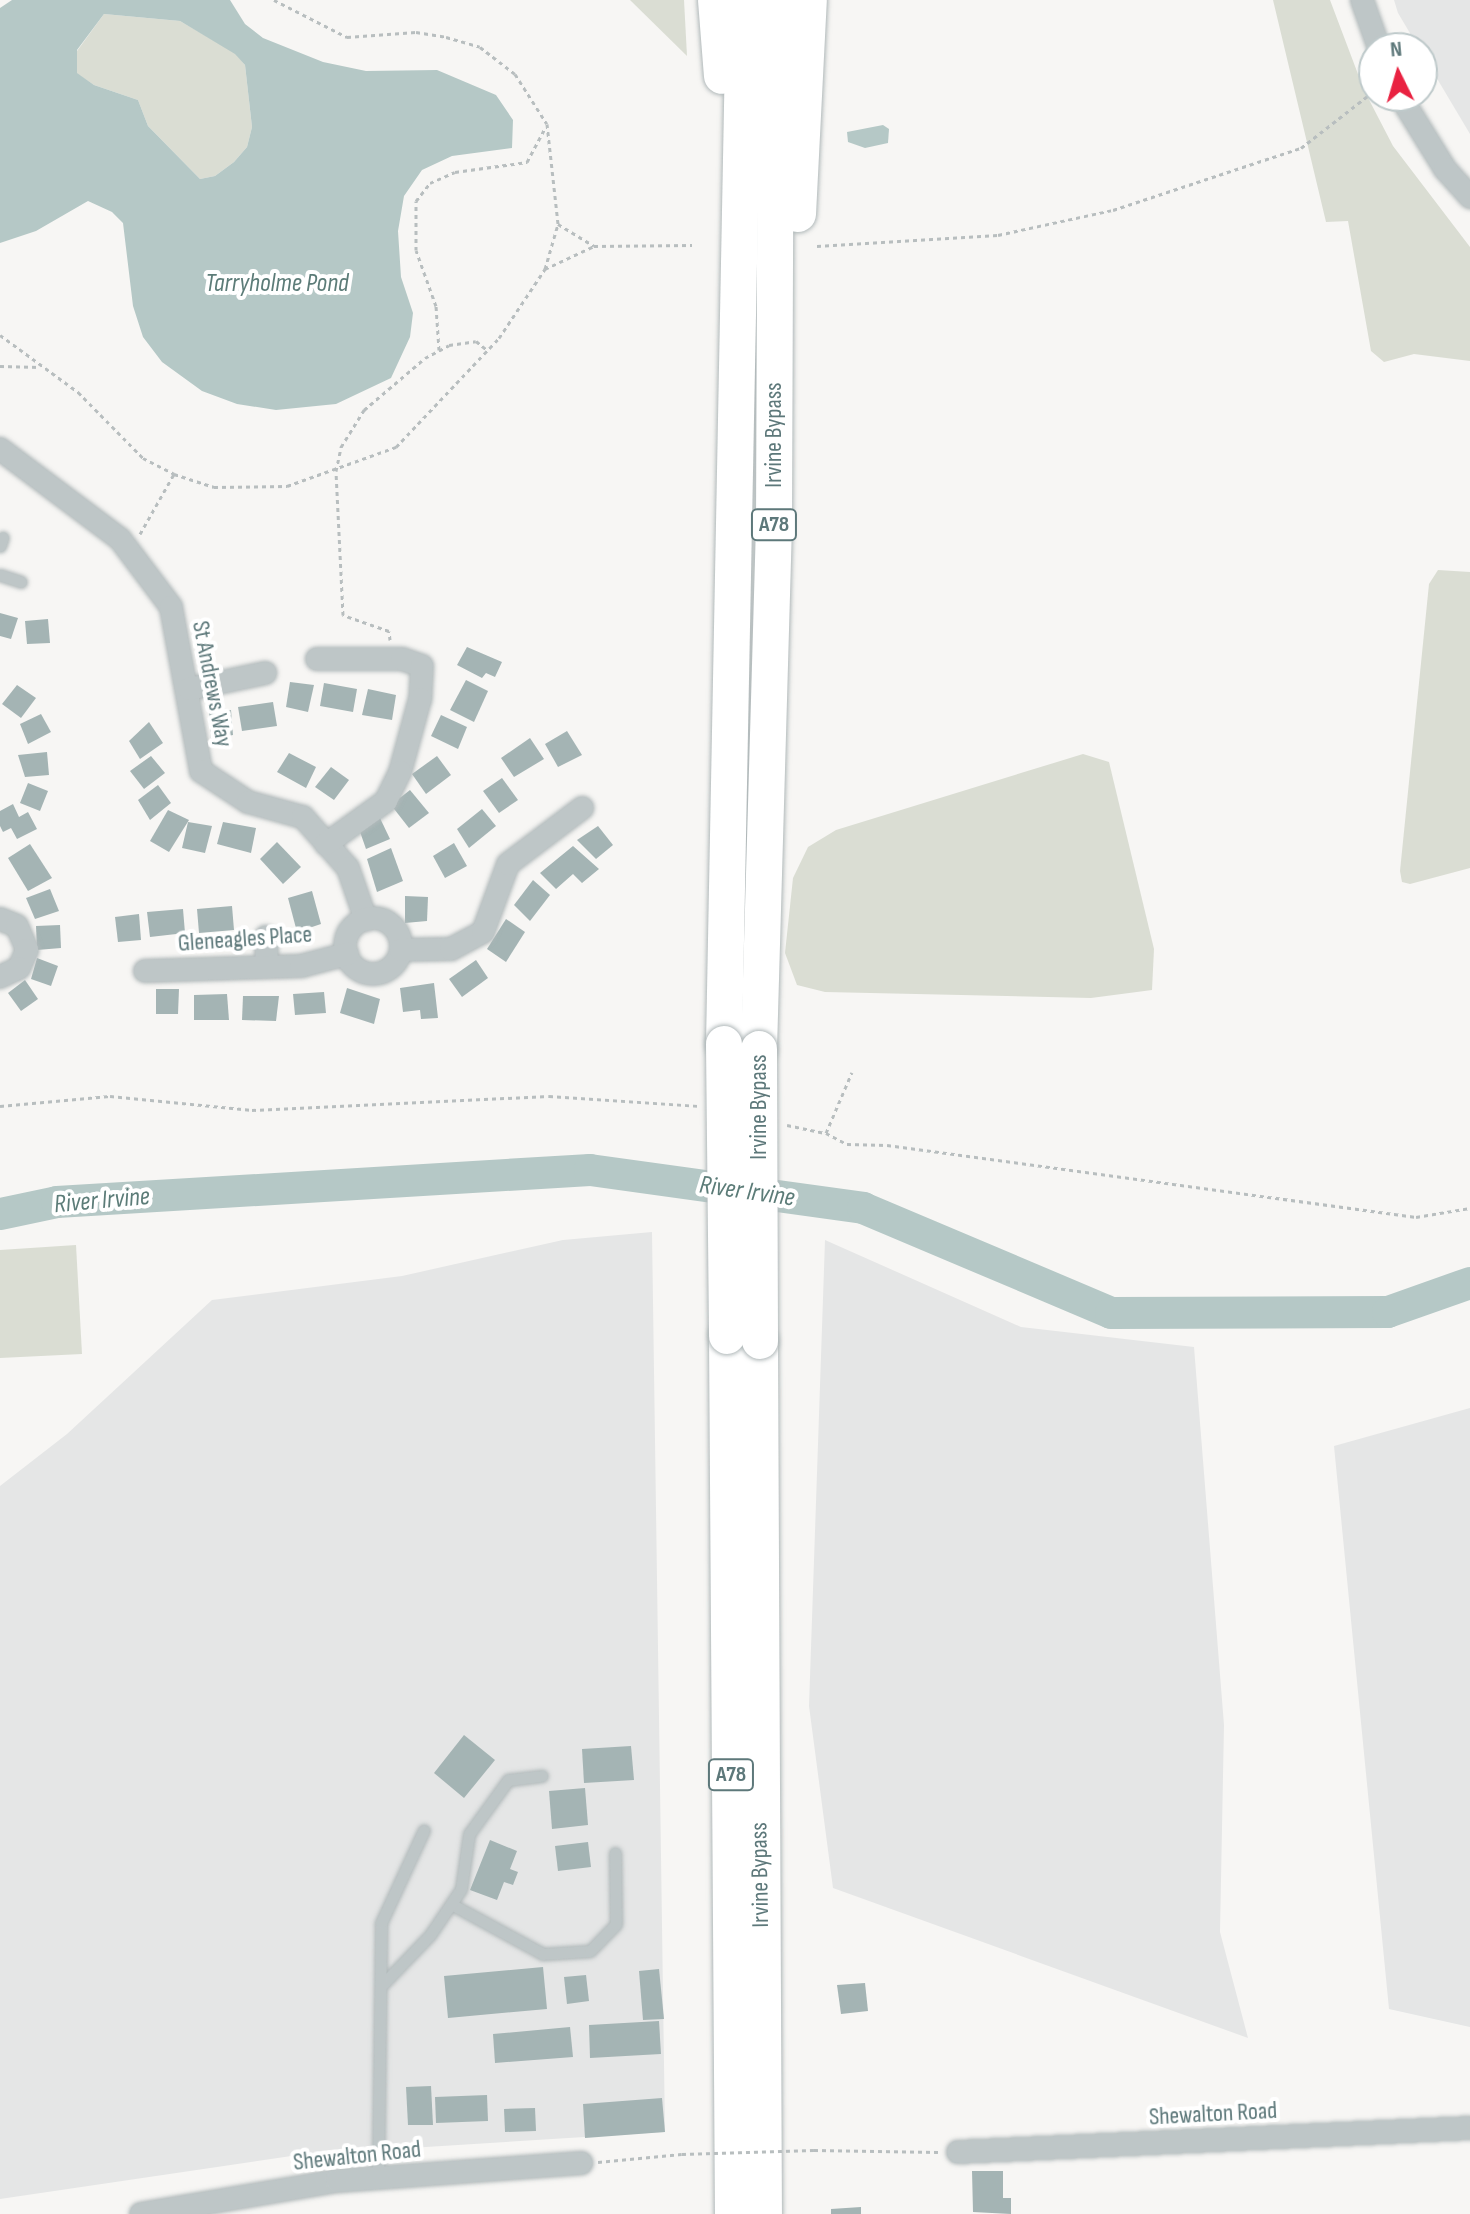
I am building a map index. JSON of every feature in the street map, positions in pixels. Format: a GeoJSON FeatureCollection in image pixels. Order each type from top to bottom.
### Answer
{"type":"FeatureCollection","features":[{"type":"Feature","properties":{"kind":"highway","name":"A78"},"geometry":{"type":"LineString","coordinates":[[716,0],[742,289]]}},
{"type":"Feature","properties":{"kind":"highway","name":"Irvine Bypass"},"geometry":{"type":"LineString","coordinates":[[744,0],[742,289],[724,1044],[743,1338],[764,2019],[764,2214]]}},
{"type":"Feature","properties":{"kind":"highway","name":"Irvine Bypass"},"geometry":{"type":"LineString","coordinates":[[733,2214],[731,1826],[743,1338],[759,1049],[774,525],[776,0]]}},
{"type":"Feature","properties":{"kind":"highway","name":"A78"},"geometry":{"type":"LineString","coordinates":[[774,525],[792,340],[809,0]]}},
{"type":"Feature","properties":{"kind":"highway"},"geometry":{"type":"LineString","coordinates":[[709,2214],[731,1826]]}},
{"type":"Feature","properties":{"kind":"highway"},"geometry":{"type":"LineString","coordinates":[[764,2019],[777,2214]]}},
{"type":"Feature","properties":{"kind":"street"},"geometry":{"type":"LineString","coordinates":[[1362,0],[1373,32]]}},
{"type":"Feature","properties":{"kind":"street"},"geometry":{"type":"LineString","coordinates":[[1410,112],[1445,169],[1470,197]]}},
{"type":"Feature","properties":{"kind":"street","name":"St Andrews Way"},"geometry":{"type":"LineString","coordinates":[[0,449],[130,551],[171,607],[189,689],[201,771],[248,802],[303,817],[348,868],[366,920]]}},
{"type":"Feature","properties":{"kind":"street"},"geometry":{"type":"LineString","coordinates":[[317,659],[392,659],[422,666],[420,699],[400,772],[386,801],[326,844]]}},
{"type":"Feature","properties":{"kind":"street"},"geometry":{"type":"LineString","coordinates":[[189,689],[265,673]]}},
{"type":"Feature","properties":{"kind":"street"},"geometry":{"type":"LineString","coordinates":[[401,950],[451,949],[483,932],[508,864],[582,808]]}},
{"type":"Feature","properties":{"kind":"street"},"geometry":{"type":"LineString","coordinates":[[0,919],[17,926],[27,950],[19,968],[0,977]]}},
{"type":"Feature","properties":{"kind":"street"},"geometry":{"type":"LineString","coordinates":[[366,920],[387,922],[401,941],[401,950],[392,967],[378,974],[359,970],[347,954],[348,935],[366,920]]}},
{"type":"Feature","properties":{"kind":"street"},"geometry":{"type":"LineString","coordinates":[[266,937],[267,967]]}},
{"type":"Feature","properties":{"kind":"street","name":"Gleneagles Place"},"geometry":{"type":"LineString","coordinates":[[145,971],[301,966],[347,954]]}},
{"type":"Feature","properties":{"kind":"street","name":"Shewalton Road"},"geometry":{"type":"LineString","coordinates":[[958,2152],[1470,2128]]}},
{"type":"Feature","properties":{"kind":"street","name":"Shewalton Road"},"geometry":{"type":"LineString","coordinates":[[141,2214],[378,2178],[581,2163]]}},
{"type":"Feature","properties":{"kind":"lane"},"geometry":{"type":"LineString","coordinates":[[0,575],[21,582]]}},
{"type":"Feature","properties":{"kind":"lane"},"geometry":{"type":"LineString","coordinates":[[382,1985],[430,1935],[461,1889],[469,1834],[508,1780],[542,1776]]}},
{"type":"Feature","properties":{"kind":"lane"},"geometry":{"type":"LineString","coordinates":[[378,2178],[381,1923],[424,1830]]}},
{"type":"Feature","properties":{"kind":"lane"},"geometry":{"type":"LineString","coordinates":[[451,1904],[543,1954],[590,1951],[616,1924],[615,1853]]}},
{"type":"Feature","properties":{"kind":"path"},"geometry":{"type":"LineString","coordinates":[[0,335],[78,392],[143,458],[174,474],[214,487],[287,486],[396,447],[487,350],[545,269],[558,224],[547,124],[515,74],[480,47],[427,33],[347,37],[274,0]]}},
{"type":"Feature","properties":{"kind":"path"},"geometry":{"type":"LineString","coordinates":[[817,246],[998,235],[1113,210],[1301,148],[1358,103]]}},
{"type":"Feature","properties":{"kind":"path"},"geometry":{"type":"LineString","coordinates":[[439,350],[438,317],[416,250],[416,201],[430,183],[455,172],[527,162],[547,124]]}},
{"type":"Feature","properties":{"kind":"path"},"geometry":{"type":"LineString","coordinates":[[558,224],[594,246]]}},
{"type":"Feature","properties":{"kind":"path"},"geometry":{"type":"LineString","coordinates":[[545,269],[594,246],[692,245]]}},
{"type":"Feature","properties":{"kind":"path"},"geometry":{"type":"LineString","coordinates":[[392,659],[389,631],[343,615],[336,471],[341,447],[364,410],[425,358],[439,350],[476,341],[487,350]]}},
{"type":"Feature","properties":{"kind":"path"},"geometry":{"type":"LineString","coordinates":[[0,366],[43,367]]}},
{"type":"Feature","properties":{"kind":"path"},"geometry":{"type":"LineString","coordinates":[[130,551],[174,474]]}},
{"type":"Feature","properties":{"kind":"path"},"geometry":{"type":"LineString","coordinates":[[826,1133],[852,1072]]}},
{"type":"Feature","properties":{"kind":"path"},"geometry":{"type":"LineString","coordinates":[[0,1106],[110,1096],[252,1110],[549,1096],[703,1106]]}},
{"type":"Feature","properties":{"kind":"path"},"geometry":{"type":"LineString","coordinates":[[773,1122],[826,1133],[847,1144],[887,1145],[1416,1217],[1470,1208]]}},
{"type":"Feature","properties":{"kind":"path"},"geometry":{"type":"LineString","coordinates":[[581,2163],[682,2154],[814,2150],[958,2152]]}},
{"type":"Feature","properties":{"kind":"shaded area"},"geometry":{"type":"Polygon","coordinates":[[[630,0],[684,0],[687,56],[630,0]]]}},
{"type":"Feature","properties":{"kind":"shaded area"},"geometry":{"type":"Polygon","coordinates":[[[1273,0],[1330,0],[1358,74],[1358,112],[1375,112],[1393,146],[1470,247],[1470,361],[1414,354],[1384,362],[1371,351],[1348,221],[1326,222],[1273,0]]]}},
{"type":"Feature","properties":{"kind":"shaded area"},"geometry":{"type":"Polygon","coordinates":[[[1394,0],[1470,0],[1470,134],[1438,80],[1438,32],[1409,32],[1394,0]]]}},
{"type":"Feature","properties":{"kind":"shaded area"},"geometry":{"type":"Polygon","coordinates":[[[104,14],[180,21],[235,53],[245,65],[252,127],[247,147],[234,162],[215,176],[200,179],[148,126],[138,100],[94,85],[76,73],[77,51],[104,14]]]}},
{"type":"Feature","properties":{"kind":"shaded area"},"geometry":{"type":"Polygon","coordinates":[[[1438,570],[1470,572],[1470,868],[1410,884],[1402,882],[1400,871],[1429,584],[1438,570]]]}},
{"type":"Feature","properties":{"kind":"shaded area"},"geometry":{"type":"Polygon","coordinates":[[[1083,754],[1109,762],[1154,949],[1152,990],[1091,998],[825,992],[797,985],[785,953],[793,878],[808,847],[836,830],[1083,754]]]}},
{"type":"Feature","properties":{"kind":"shaded area"},"geometry":{"type":"Polygon","coordinates":[[[652,1232],[665,2132],[298,2155],[0,2199],[0,1486],[67,1434],[212,1300],[402,1276],[563,1240],[652,1232]]]}},
{"type":"Feature","properties":{"kind":"shaded area"},"geometry":{"type":"Polygon","coordinates":[[[825,1240],[1021,1327],[1194,1347],[1224,1725],[1220,1932],[1248,2038],[833,1888],[809,1706],[825,1240]]]}},
{"type":"Feature","properties":{"kind":"shaded area"},"geometry":{"type":"Polygon","coordinates":[[[76,1245],[82,1354],[0,1358],[0,1250],[76,1245]]]}},
{"type":"Feature","properties":{"kind":"shaded area"},"geometry":{"type":"Polygon","coordinates":[[[1470,1408],[1470,2027],[1389,2009],[1334,1446],[1470,1408]]]}},
{"type":"Feature","properties":{"kind":"water","name":"Tarryholme Pond"},"geometry":{"type":"Polygon","coordinates":[[[12,0],[230,0],[245,24],[263,38],[323,62],[366,71],[437,70],[496,95],[513,120],[512,148],[452,156],[422,170],[404,196],[398,231],[401,277],[413,313],[410,337],[391,378],[336,404],[276,410],[237,404],[202,391],[162,362],[143,337],[133,306],[123,223],[112,212],[88,201],[36,231],[0,243],[0,8],[12,0]],[[104,14],[77,50],[77,73],[94,85],[138,100],[148,126],[200,179],[215,176],[247,147],[252,127],[245,65],[235,54],[180,21],[104,14]]]}},
{"type":"Feature","properties":{"kind":"water"},"geometry":{"type":"Polygon","coordinates":[[[883,125],[889,129],[888,143],[865,148],[848,142],[847,132],[883,125]]]}},
{"type":"Feature","properties":{"kind":"building"},"geometry":{"type":"Polygon","coordinates":[[[0,613],[18,618],[11,639],[0,636],[0,613]]]}},
{"type":"Feature","properties":{"kind":"building"},"geometry":{"type":"Polygon","coordinates":[[[48,619],[50,643],[27,644],[25,621],[48,619]]]}},
{"type":"Feature","properties":{"kind":"building"},"geometry":{"type":"Polygon","coordinates":[[[467,647],[502,662],[495,677],[486,673],[482,678],[457,665],[467,647]]]}},
{"type":"Feature","properties":{"kind":"building"},"geometry":{"type":"Polygon","coordinates":[[[466,680],[488,691],[474,722],[450,710],[466,680]]]}},
{"type":"Feature","properties":{"kind":"building"},"geometry":{"type":"Polygon","coordinates":[[[290,682],[314,685],[308,712],[286,707],[290,682]]]}},
{"type":"Feature","properties":{"kind":"building"},"geometry":{"type":"Polygon","coordinates":[[[324,683],[357,689],[353,712],[320,706],[324,683]]]}},
{"type":"Feature","properties":{"kind":"building"},"geometry":{"type":"Polygon","coordinates":[[[17,685],[36,698],[21,718],[2,704],[17,685]]]}},
{"type":"Feature","properties":{"kind":"building"},"geometry":{"type":"Polygon","coordinates":[[[368,689],[396,695],[392,720],[362,715],[368,689]]]}},
{"type":"Feature","properties":{"kind":"building"},"geometry":{"type":"Polygon","coordinates":[[[273,702],[277,726],[242,731],[238,707],[273,702]]]}},
{"type":"Feature","properties":{"kind":"building"},"geometry":{"type":"Polygon","coordinates":[[[231,710],[233,735],[211,739],[209,711],[231,710]]]}},
{"type":"Feature","properties":{"kind":"building"},"geometry":{"type":"Polygon","coordinates":[[[41,714],[51,732],[28,744],[20,724],[41,714]]]}},
{"type":"Feature","properties":{"kind":"building"},"geometry":{"type":"Polygon","coordinates":[[[441,715],[467,727],[458,749],[431,736],[441,715]]]}},
{"type":"Feature","properties":{"kind":"building"},"geometry":{"type":"Polygon","coordinates":[[[149,722],[163,743],[140,759],[129,741],[149,722]]]}},
{"type":"Feature","properties":{"kind":"building"},"geometry":{"type":"Polygon","coordinates":[[[567,731],[582,755],[558,767],[545,744],[567,731]]]}},
{"type":"Feature","properties":{"kind":"building"},"geometry":{"type":"Polygon","coordinates":[[[530,738],[544,759],[514,777],[501,758],[530,738]]]}},
{"type":"Feature","properties":{"kind":"building"},"geometry":{"type":"Polygon","coordinates":[[[47,752],[49,775],[25,777],[18,755],[47,752]]]}},
{"type":"Feature","properties":{"kind":"building"},"geometry":{"type":"Polygon","coordinates":[[[289,753],[316,767],[306,788],[277,772],[289,753]]]}},
{"type":"Feature","properties":{"kind":"building"},"geometry":{"type":"Polygon","coordinates":[[[151,756],[165,773],[144,789],[130,771],[151,756]]]}},
{"type":"Feature","properties":{"kind":"building"},"geometry":{"type":"Polygon","coordinates":[[[437,756],[451,775],[426,794],[412,774],[437,756]]]}},
{"type":"Feature","properties":{"kind":"building"},"geometry":{"type":"Polygon","coordinates":[[[331,767],[349,780],[334,800],[315,787],[331,767]]]}},
{"type":"Feature","properties":{"kind":"building"},"geometry":{"type":"Polygon","coordinates":[[[502,778],[518,800],[499,813],[483,791],[502,778]]]}},
{"type":"Feature","properties":{"kind":"building"},"geometry":{"type":"Polygon","coordinates":[[[28,783],[48,791],[40,811],[20,803],[28,783]]]}},
{"type":"Feature","properties":{"kind":"building"},"geometry":{"type":"Polygon","coordinates":[[[158,785],[171,803],[150,820],[138,800],[158,785]]]}},
{"type":"Feature","properties":{"kind":"building"},"geometry":{"type":"Polygon","coordinates":[[[410,790],[429,813],[409,828],[391,805],[410,790]]]}},
{"type":"Feature","properties":{"kind":"building"},"geometry":{"type":"Polygon","coordinates":[[[13,804],[19,817],[28,812],[37,829],[17,839],[11,828],[3,832],[0,826],[0,811],[13,804]]]}},
{"type":"Feature","properties":{"kind":"building"},"geometry":{"type":"Polygon","coordinates":[[[482,809],[496,826],[469,848],[457,829],[482,809]]]}},
{"type":"Feature","properties":{"kind":"building"},"geometry":{"type":"Polygon","coordinates":[[[168,810],[189,820],[169,852],[150,841],[168,810]]]}},
{"type":"Feature","properties":{"kind":"building"},"geometry":{"type":"Polygon","coordinates":[[[379,816],[390,839],[366,849],[358,826],[379,816]]]}},
{"type":"Feature","properties":{"kind":"building"},"geometry":{"type":"Polygon","coordinates":[[[188,822],[212,826],[205,853],[182,848],[188,822]]]}},
{"type":"Feature","properties":{"kind":"building"},"geometry":{"type":"Polygon","coordinates":[[[223,822],[256,828],[251,853],[217,844],[223,822]]]}},
{"type":"Feature","properties":{"kind":"building"},"geometry":{"type":"Polygon","coordinates":[[[598,826],[613,845],[596,859],[577,840],[598,826]]]}},
{"type":"Feature","properties":{"kind":"building"},"geometry":{"type":"Polygon","coordinates":[[[277,842],[301,867],[283,884],[260,859],[277,842]]]}},
{"type":"Feature","properties":{"kind":"building"},"geometry":{"type":"Polygon","coordinates":[[[454,843],[467,866],[445,878],[433,856],[454,843]]]}},
{"type":"Feature","properties":{"kind":"building"},"geometry":{"type":"Polygon","coordinates":[[[30,844],[52,878],[28,891],[8,858],[30,844]]]}},
{"type":"Feature","properties":{"kind":"building"},"geometry":{"type":"Polygon","coordinates":[[[573,846],[599,869],[582,883],[573,874],[556,889],[540,873],[573,846]]]}},
{"type":"Feature","properties":{"kind":"building"},"geometry":{"type":"Polygon","coordinates":[[[391,848],[403,881],[377,892],[367,859],[391,848]]]}},
{"type":"Feature","properties":{"kind":"building"},"geometry":{"type":"Polygon","coordinates":[[[533,880],[550,895],[530,921],[514,905],[533,880]]]}},
{"type":"Feature","properties":{"kind":"building"},"geometry":{"type":"Polygon","coordinates":[[[50,889],[59,911],[35,919],[26,898],[50,889]]]}},
{"type":"Feature","properties":{"kind":"building"},"geometry":{"type":"Polygon","coordinates":[[[312,891],[321,924],[297,932],[288,898],[312,891]]]}},
{"type":"Feature","properties":{"kind":"building"},"geometry":{"type":"Polygon","coordinates":[[[405,896],[428,897],[427,921],[405,923],[405,896]]]}},
{"type":"Feature","properties":{"kind":"building"},"geometry":{"type":"Polygon","coordinates":[[[232,906],[234,930],[199,933],[197,909],[232,906]]]}},
{"type":"Feature","properties":{"kind":"building"},"geometry":{"type":"Polygon","coordinates":[[[183,909],[185,933],[150,937],[147,912],[183,909]]]}},
{"type":"Feature","properties":{"kind":"building"},"geometry":{"type":"Polygon","coordinates":[[[139,914],[141,940],[118,942],[115,917],[139,914]]]}},
{"type":"Feature","properties":{"kind":"building"},"geometry":{"type":"Polygon","coordinates":[[[506,919],[525,932],[506,962],[487,949],[506,919]]]}},
{"type":"Feature","properties":{"kind":"building"},"geometry":{"type":"Polygon","coordinates":[[[60,925],[61,948],[37,950],[36,926],[60,925]]]}},
{"type":"Feature","properties":{"kind":"building"},"geometry":{"type":"Polygon","coordinates":[[[37,958],[58,966],[51,986],[31,979],[37,958]]]}},
{"type":"Feature","properties":{"kind":"building"},"geometry":{"type":"Polygon","coordinates":[[[476,960],[488,978],[462,997],[449,979],[476,960]]]}},
{"type":"Feature","properties":{"kind":"building"},"geometry":{"type":"Polygon","coordinates":[[[25,980],[38,999],[21,1011],[8,993],[25,980]]]}},
{"type":"Feature","properties":{"kind":"building"},"geometry":{"type":"Polygon","coordinates":[[[434,983],[438,1018],[421,1019],[420,1010],[403,1012],[400,988],[434,983]]]}},
{"type":"Feature","properties":{"kind":"building"},"geometry":{"type":"Polygon","coordinates":[[[347,988],[380,999],[374,1024],[340,1013],[347,988]]]}},
{"type":"Feature","properties":{"kind":"building"},"geometry":{"type":"Polygon","coordinates":[[[156,989],[179,989],[178,1014],[156,1014],[156,989]]]}},
{"type":"Feature","properties":{"kind":"building"},"geometry":{"type":"Polygon","coordinates":[[[324,992],[326,1013],[295,1015],[293,994],[324,992]]]}},
{"type":"Feature","properties":{"kind":"building"},"geometry":{"type":"Polygon","coordinates":[[[227,994],[229,1020],[194,1020],[194,995],[227,994]]]}},
{"type":"Feature","properties":{"kind":"building"},"geometry":{"type":"Polygon","coordinates":[[[243,996],[279,996],[276,1021],[242,1020],[243,996]]]}},
{"type":"Feature","properties":{"kind":"building"},"geometry":{"type":"Polygon","coordinates":[[[464,1735],[495,1760],[464,1798],[434,1773],[464,1735]]]}},
{"type":"Feature","properties":{"kind":"building"},"geometry":{"type":"Polygon","coordinates":[[[631,1746],[634,1780],[584,1783],[582,1749],[631,1746]]]}},
{"type":"Feature","properties":{"kind":"building"},"geometry":{"type":"Polygon","coordinates":[[[585,1788],[588,1825],[552,1829],[549,1791],[585,1788]]]}},
{"type":"Feature","properties":{"kind":"building"},"geometry":{"type":"Polygon","coordinates":[[[490,1840],[517,1851],[510,1869],[518,1872],[513,1885],[504,1882],[497,1900],[470,1890],[490,1840]]]}},
{"type":"Feature","properties":{"kind":"building"},"geometry":{"type":"Polygon","coordinates":[[[588,1842],[591,1867],[558,1871],[555,1846],[588,1842]]]}},
{"type":"Feature","properties":{"kind":"building"},"geometry":{"type":"Polygon","coordinates":[[[543,1967],[547,2009],[448,2018],[444,1976],[543,1967]]]}},
{"type":"Feature","properties":{"kind":"building"},"geometry":{"type":"Polygon","coordinates":[[[659,1969],[664,2019],[643,2020],[639,1971],[659,1969]]]}},
{"type":"Feature","properties":{"kind":"building"},"geometry":{"type":"Polygon","coordinates":[[[586,1975],[589,2001],[567,2004],[564,1977],[586,1975]]]}},
{"type":"Feature","properties":{"kind":"building"},"geometry":{"type":"Polygon","coordinates":[[[865,1983],[868,2011],[841,2014],[837,1985],[865,1983]]]}},
{"type":"Feature","properties":{"kind":"building"},"geometry":{"type":"Polygon","coordinates":[[[659,2021],[661,2054],[590,2058],[589,2025],[659,2021]]]}},
{"type":"Feature","properties":{"kind":"building"},"geometry":{"type":"Polygon","coordinates":[[[570,2027],[573,2057],[495,2063],[493,2034],[570,2027]]]}},
{"type":"Feature","properties":{"kind":"building"},"geometry":{"type":"Polygon","coordinates":[[[431,2086],[433,2125],[408,2125],[406,2087],[431,2086]]]}},
{"type":"Feature","properties":{"kind":"building"},"geometry":{"type":"Polygon","coordinates":[[[487,2095],[488,2121],[436,2123],[435,2097],[487,2095]]]}},
{"type":"Feature","properties":{"kind":"building"},"geometry":{"type":"Polygon","coordinates":[[[662,2098],[665,2132],[585,2138],[583,2104],[662,2098]]]}},
{"type":"Feature","properties":{"kind":"building"},"geometry":{"type":"Polygon","coordinates":[[[535,2108],[536,2131],[505,2132],[504,2109],[535,2108]]]}},
{"type":"Feature","properties":{"kind":"building"},"geometry":{"type":"Polygon","coordinates":[[[972,2171],[1003,2171],[1003,2198],[1011,2198],[1011,2214],[973,2212],[972,2171]]]}},
{"type":"Feature","properties":{"kind":"building"},"geometry":{"type":"Polygon","coordinates":[[[861,2207],[861,2214],[831,2214],[831,2209],[861,2207]]]}},
{"type":"Feature","properties":{"kind":"waterway","name":"River Irvine"},"geometry":{"type":"LineString","coordinates":[[0,1214],[57,1202],[590,1170],[863,1208],[1111,1313],[1388,1312],[1470,1283]]}}]}
